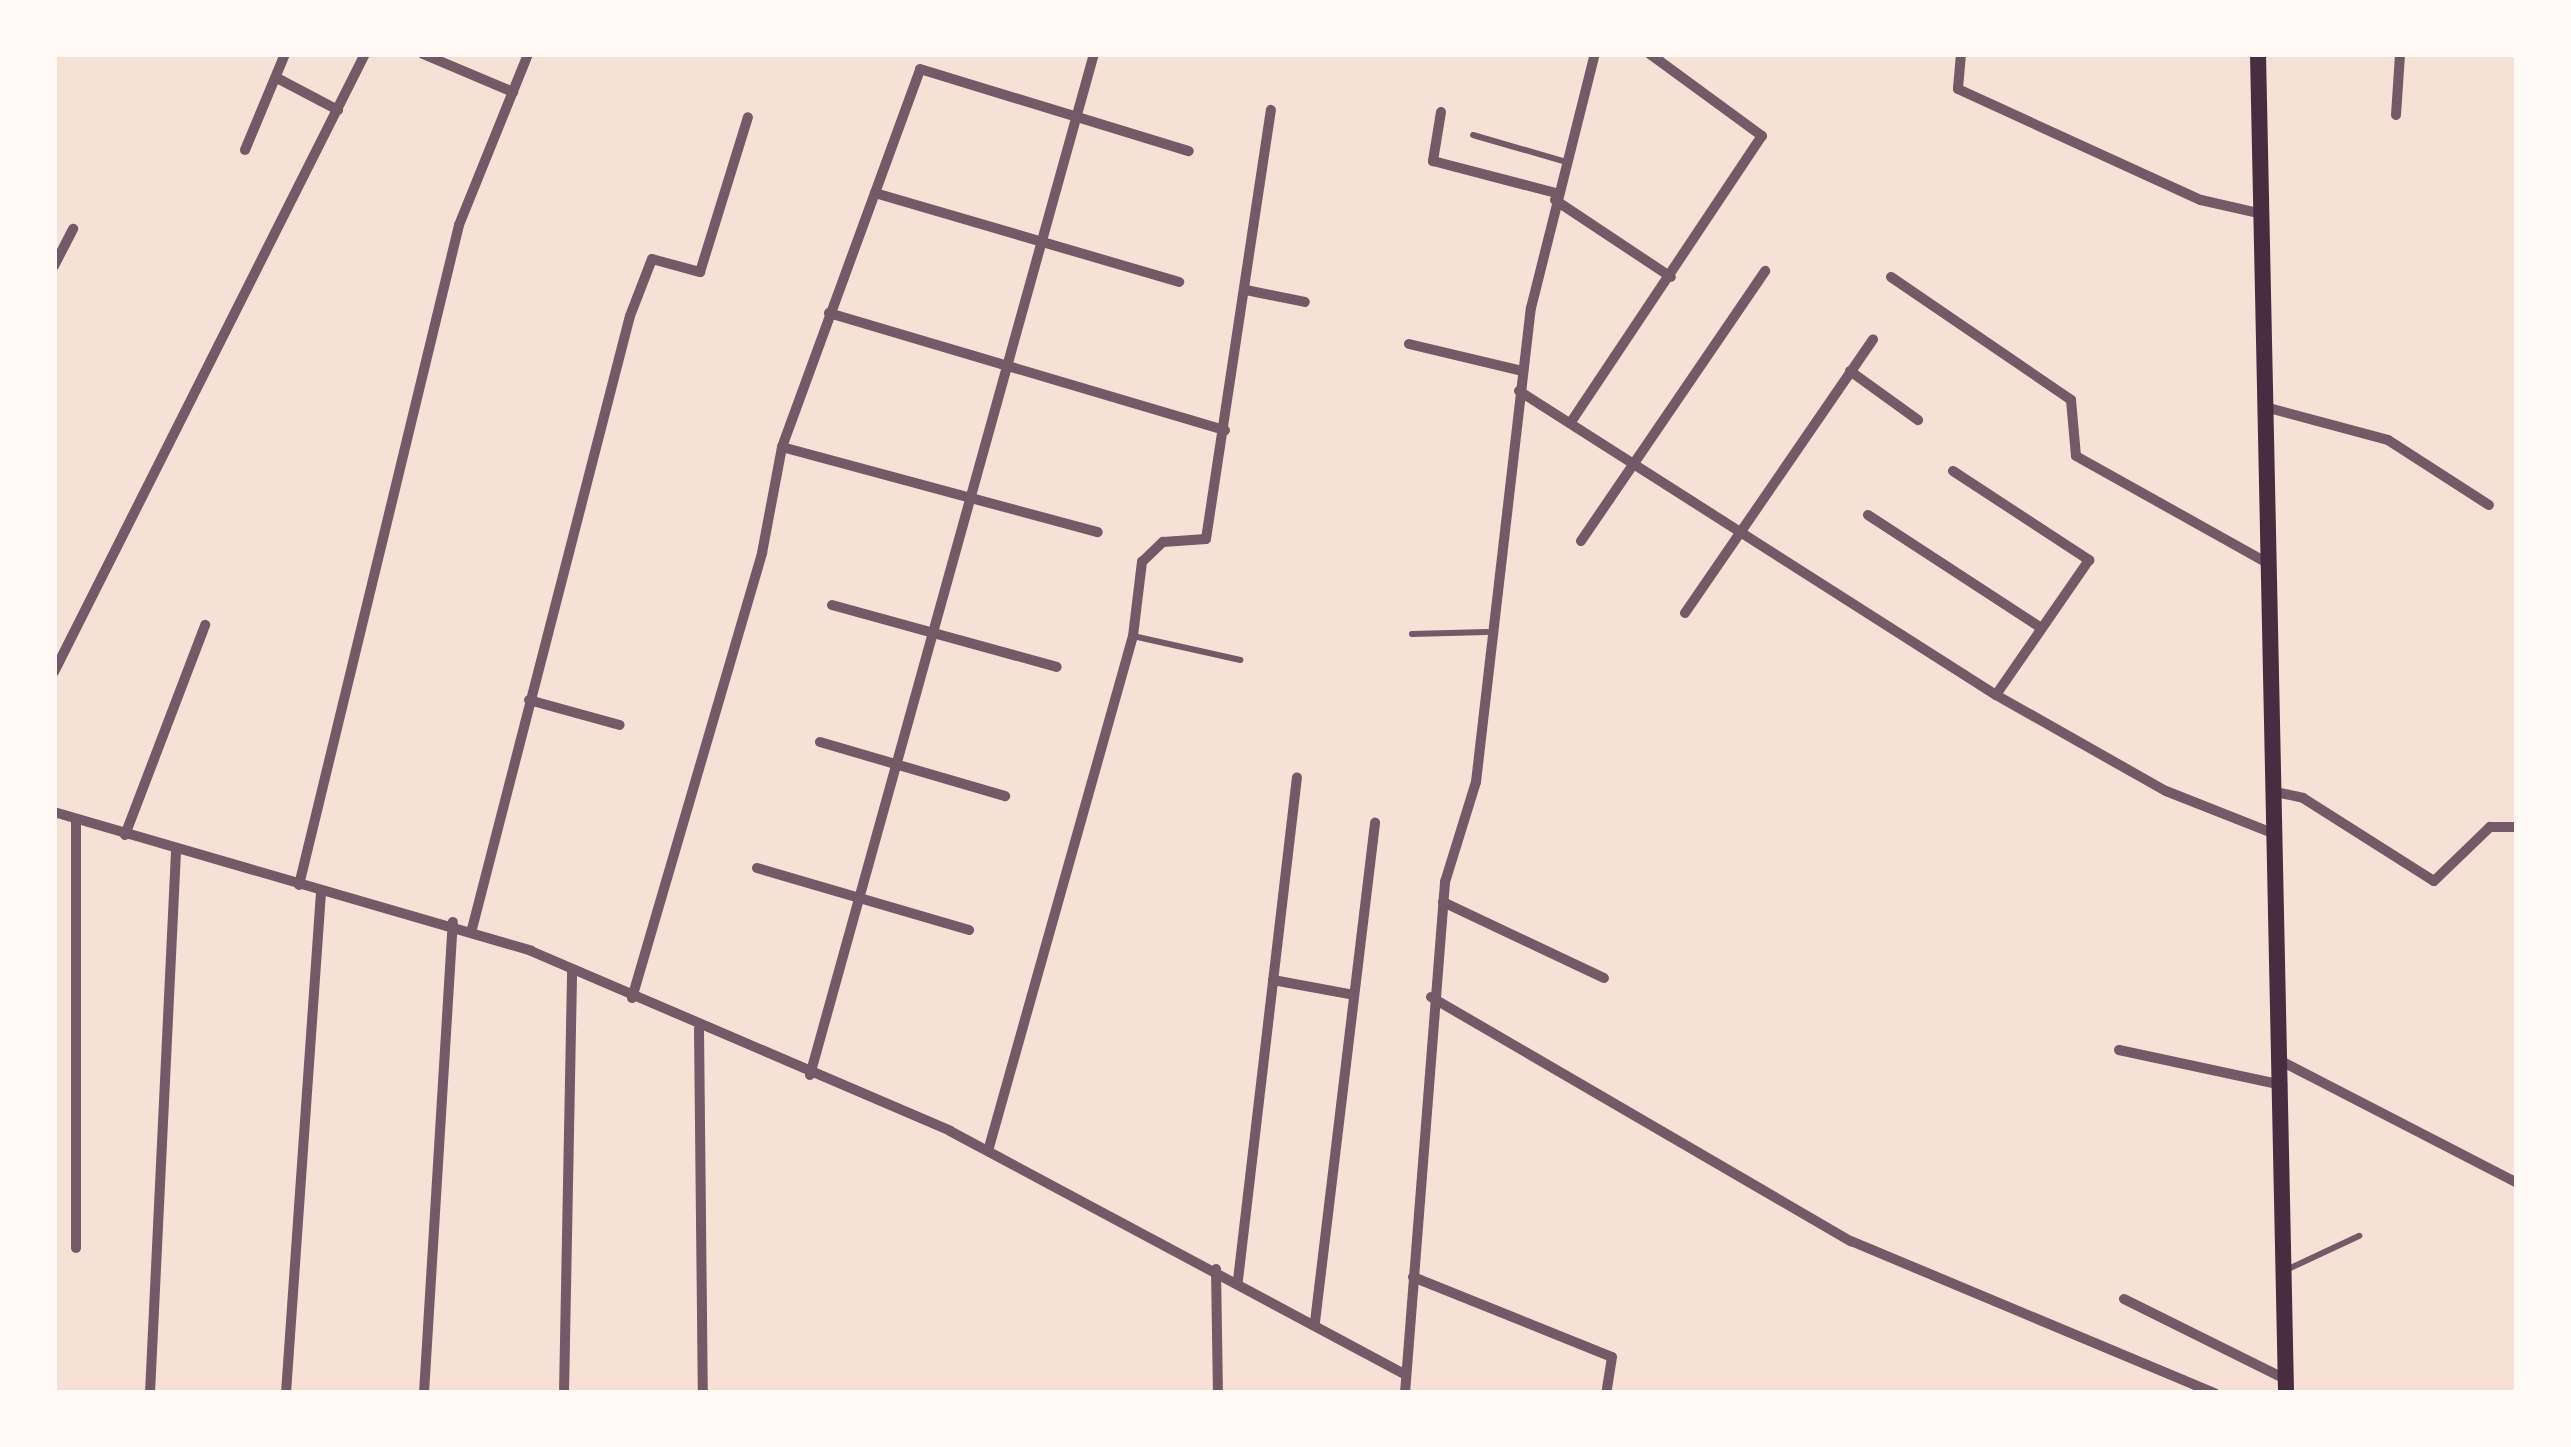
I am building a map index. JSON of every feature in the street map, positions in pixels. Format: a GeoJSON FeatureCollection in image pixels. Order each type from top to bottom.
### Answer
{"type":"FeatureCollection","features":[{"type":"Feature","properties":{"kind":"main road"},"geometry":{"type":"LineString","coordinates":[[2258,54],[2268,790],[2282,1062],[2285,1386]]}},
{"type":"Feature","properties":{"kind":"street"},"geometry":{"type":"LineString","coordinates":[[245,150],[285,54]]}},
{"type":"Feature","properties":{"kind":"street"},"geometry":{"type":"LineString","coordinates":[[54,672],[365,54]]}},
{"type":"Feature","properties":{"kind":"street"},"geometry":{"type":"LineString","coordinates":[[423,54],[512,92]]}},
{"type":"Feature","properties":{"kind":"street"},"geometry":{"type":"LineString","coordinates":[[299,884],[454,282],[459,225],[528,54]]}},
{"type":"Feature","properties":{"kind":"street"},"geometry":{"type":"LineString","coordinates":[[810,1075],[896,763],[939,632],[970,499],[1011,372],[1094,54]]}},
{"type":"Feature","properties":{"kind":"street"},"geometry":{"type":"LineString","coordinates":[[1405,1393],[1431,997],[1443,902],[1476,782],[1487,632],[1522,371],[1563,161],[1594,54]]}},
{"type":"Feature","properties":{"kind":"street"},"geometry":{"type":"LineString","coordinates":[[1571,422],[1762,136],[1650,54]]}},
{"type":"Feature","properties":{"kind":"street"},"geometry":{"type":"LineString","coordinates":[[1961,54],[1958,89],[2201,200],[2258,213]]}},
{"type":"Feature","properties":{"kind":"street"},"geometry":{"type":"LineString","coordinates":[[2396,115],[2400,54]]}},
{"type":"Feature","properties":{"kind":"street"},"geometry":{"type":"LineString","coordinates":[[632,998],[762,553],[782,447],[920,70],[1189,152]]}},
{"type":"Feature","properties":{"kind":"street"},"geometry":{"type":"LineString","coordinates":[[277,78],[338,110]]}},
{"type":"Feature","properties":{"kind":"street"},"geometry":{"type":"LineString","coordinates":[[988,1151],[1133,636],[1150,548],[1206,539],[1271,110]]}},
{"type":"Feature","properties":{"kind":"street"},"geometry":{"type":"LineString","coordinates":[[1441,112],[1433,161],[1555,197],[1671,278]]}},
{"type":"Feature","properties":{"kind":"street"},"geometry":{"type":"LineString","coordinates":[[472,928],[630,316],[652,259],[700,272],[748,117]]}},
{"type":"Feature","properties":{"kind":"street"},"geometry":{"type":"LineString","coordinates":[[875,193],[1044,236],[1179,282]]}},
{"type":"Feature","properties":{"kind":"street"},"geometry":{"type":"LineString","coordinates":[[54,266],[73,229]]}},
{"type":"Feature","properties":{"kind":"street"},"geometry":{"type":"LineString","coordinates":[[1581,541],[1766,271]]}},
{"type":"Feature","properties":{"kind":"street"},"geometry":{"type":"LineString","coordinates":[[1891,278],[2071,400],[2076,456],[2266,562]]}},
{"type":"Feature","properties":{"kind":"street"},"geometry":{"type":"LineString","coordinates":[[1246,290],[1305,302]]}},
{"type":"Feature","properties":{"kind":"street"},"geometry":{"type":"LineString","coordinates":[[829,313],[1011,372],[1225,430]]}},
{"type":"Feature","properties":{"kind":"street"},"geometry":{"type":"LineString","coordinates":[[1685,613],[1873,339]]}},
{"type":"Feature","properties":{"kind":"street"},"geometry":{"type":"LineString","coordinates":[[1409,344],[1522,371]]}},
{"type":"Feature","properties":{"kind":"street"},"geometry":{"type":"LineString","coordinates":[[1850,371],[1918,420]]}},
{"type":"Feature","properties":{"kind":"street"},"geometry":{"type":"LineString","coordinates":[[1519,392],[1996,695],[2166,791],[2272,833]]}},
{"type":"Feature","properties":{"kind":"street"},"geometry":{"type":"LineString","coordinates":[[2265,407],[2388,440],[2489,505]]}},
{"type":"Feature","properties":{"kind":"street"},"geometry":{"type":"LineString","coordinates":[[782,447],[1098,532]]}},
{"type":"Feature","properties":{"kind":"street"},"geometry":{"type":"LineString","coordinates":[[1953,471],[2089,560],[1996,695]]}},
{"type":"Feature","properties":{"kind":"street"},"geometry":{"type":"LineString","coordinates":[[1868,515],[2040,627]]}},
{"type":"Feature","properties":{"kind":"street"},"geometry":{"type":"LineString","coordinates":[[832,605],[1058,668]]}},
{"type":"Feature","properties":{"kind":"street"},"geometry":{"type":"LineString","coordinates":[[124,835],[205,625]]}},
{"type":"Feature","properties":{"kind":"street"},"geometry":{"type":"LineString","coordinates":[[529,700],[620,725]]}},
{"type":"Feature","properties":{"kind":"street"},"geometry":{"type":"LineString","coordinates":[[820,742],[1005,796]]}},
{"type":"Feature","properties":{"kind":"street"},"geometry":{"type":"LineString","coordinates":[[1238,1280],[1298,778]]}},
{"type":"Feature","properties":{"kind":"street"},"geometry":{"type":"LineString","coordinates":[[2268,790],[2303,798],[2434,881],[2490,826],[2517,827]]}},
{"type":"Feature","properties":{"kind":"street"},"geometry":{"type":"LineString","coordinates":[[54,812],[321,892],[453,922],[572,969],[699,1029],[988,1151],[1238,1280],[1406,1375]]}},
{"type":"Feature","properties":{"kind":"street"},"geometry":{"type":"LineString","coordinates":[[76,819],[76,1248]]}},
{"type":"Feature","properties":{"kind":"street"},"geometry":{"type":"LineString","coordinates":[[1315,1322],[1375,823]]}},
{"type":"Feature","properties":{"kind":"street"},"geometry":{"type":"LineString","coordinates":[[150,1393],[176,852]]}},
{"type":"Feature","properties":{"kind":"street"},"geometry":{"type":"LineString","coordinates":[[757,868],[969,929]]}},
{"type":"Feature","properties":{"kind":"street"},"geometry":{"type":"LineString","coordinates":[[286,1393],[321,892]]}},
{"type":"Feature","properties":{"kind":"street"},"geometry":{"type":"LineString","coordinates":[[1443,902],[1604,978]]}},
{"type":"Feature","properties":{"kind":"street"},"geometry":{"type":"LineString","coordinates":[[424,1393],[453,922]]}},
{"type":"Feature","properties":{"kind":"street"},"geometry":{"type":"LineString","coordinates":[[564,1393],[572,969]]}},
{"type":"Feature","properties":{"kind":"street"},"geometry":{"type":"LineString","coordinates":[[1273,980],[1354,995]]}},
{"type":"Feature","properties":{"kind":"street"},"geometry":{"type":"LineString","coordinates":[[1431,997],[1851,1240],[2216,1393]]}},
{"type":"Feature","properties":{"kind":"street"},"geometry":{"type":"LineString","coordinates":[[699,1029],[703,1393]]}},
{"type":"Feature","properties":{"kind":"street"},"geometry":{"type":"LineString","coordinates":[[2119,1050],[2282,1085]]}},
{"type":"Feature","properties":{"kind":"street"},"geometry":{"type":"LineString","coordinates":[[2282,1062],[2517,1183]]}},
{"type":"Feature","properties":{"kind":"street"},"geometry":{"type":"LineString","coordinates":[[1216,1269],[1218,1393]]}},
{"type":"Feature","properties":{"kind":"street"},"geometry":{"type":"LineString","coordinates":[[1413,1277],[1612,1357],[1604,1392]]}},
{"type":"Feature","properties":{"kind":"street"},"geometry":{"type":"LineString","coordinates":[[2124,1299],[2285,1386]]}},
{"type":"Feature","properties":{"kind":"lane"},"geometry":{"type":"LineString","coordinates":[[1473,135],[1563,161]]}},
{"type":"Feature","properties":{"kind":"lane"},"geometry":{"type":"LineString","coordinates":[[1412,634],[1487,632]]}},
{"type":"Feature","properties":{"kind":"lane"},"geometry":{"type":"LineString","coordinates":[[1133,636],[1240,660]]}},
{"type":"Feature","properties":{"kind":"lane"},"geometry":{"type":"LineString","coordinates":[[2284,1271],[2359,1236]]}}]}
